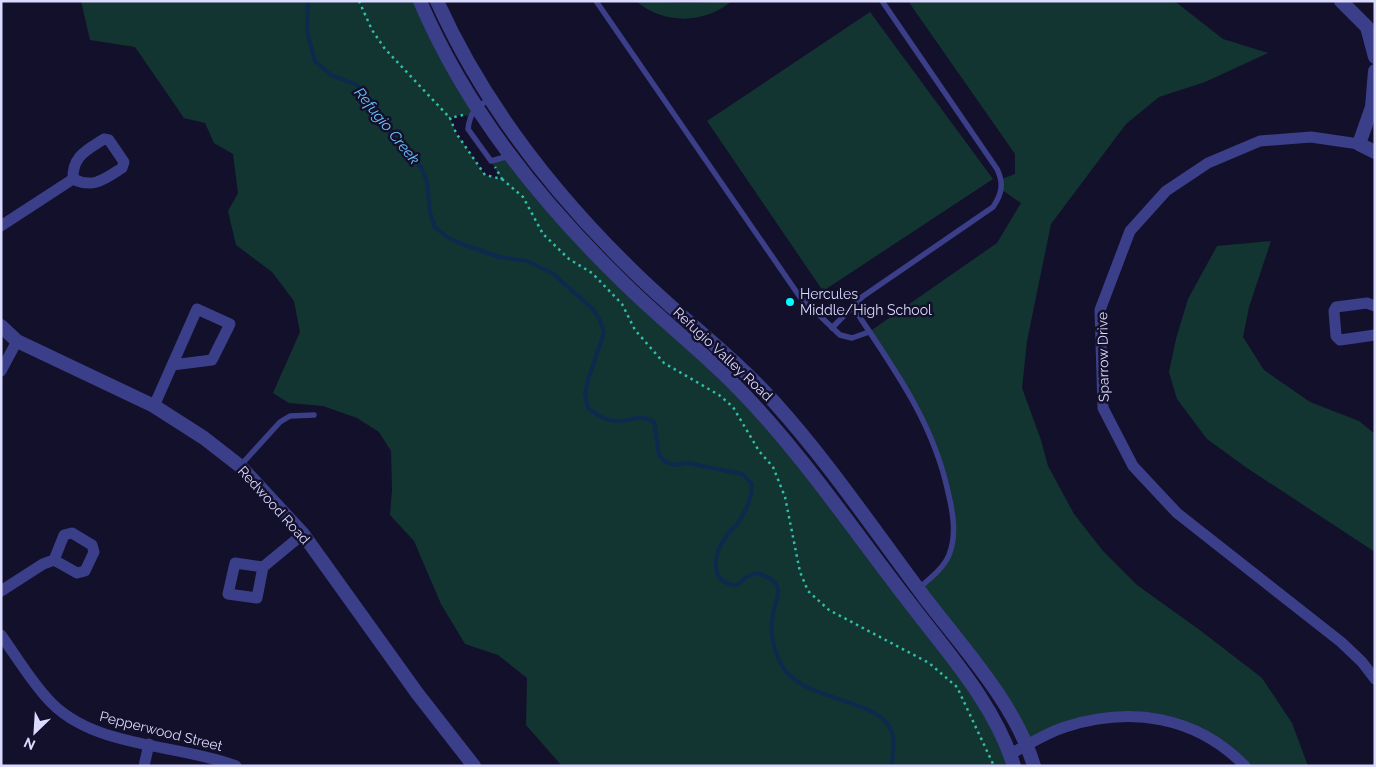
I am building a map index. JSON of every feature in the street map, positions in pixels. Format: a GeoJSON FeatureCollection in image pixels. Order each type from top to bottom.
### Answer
{"type":"FeatureCollection","features":[{"type":"Feature","properties":{"kind":"street","name":"Refugio Valley Road"},"geometry":{"type":"LineString","coordinates":[[420,1],[463,88],[510,156],[554,212],[623,282],[737,387],[787,442],[981,696],[1012,760]]}},
{"type":"Feature","properties":{"kind":"street","name":"Refugio Valley Road"},"geometry":{"type":"LineString","coordinates":[[437,1],[447,24],[490,99],[536,164],[598,236],[633,271],[746,373],[775,403],[994,689],[1028,746],[1034,766]]}},
{"type":"Feature","properties":{"kind":"street"},"geometry":{"type":"LineString","coordinates":[[1341,1],[1371,26],[1375,56]]}},
{"type":"Feature","properties":{"kind":"street"},"geometry":{"type":"LineString","coordinates":[[1359,144],[1372,107],[1375,71]]}},
{"type":"Feature","properties":{"kind":"street","name":"Sparrow Drive"},"geometry":{"type":"LineString","coordinates":[[1375,152],[1359,144],[1311,137],[1260,141],[1208,163],[1166,190],[1130,231],[1100,310],[1103,408],[1133,466],[1177,513],[1341,642],[1362,662],[1375,680]]}},
{"type":"Feature","properties":{"kind":"street"},"geometry":{"type":"LineString","coordinates":[[104,139],[109,140],[124,162],[122,168],[98,183],[91,185],[73,179],[73,167],[79,156],[104,139]]}},
{"type":"Feature","properties":{"kind":"street"},"geometry":{"type":"LineString","coordinates":[[1,226],[73,179]]}},
{"type":"Feature","properties":{"kind":"street"},"geometry":{"type":"LineString","coordinates":[[1375,306],[1367,302],[1336,306],[1334,311],[1336,336],[1340,340],[1375,335]]}},
{"type":"Feature","properties":{"kind":"street"},"geometry":{"type":"LineString","coordinates":[[154,406],[172,365],[197,309],[230,324],[212,360],[172,365]]}},
{"type":"Feature","properties":{"kind":"street","name":"Redwood Road"},"geometry":{"type":"LineString","coordinates":[[1,326],[18,341],[154,406],[204,438],[240,466],[303,534],[417,693],[474,766]]}},
{"type":"Feature","properties":{"kind":"street"},"geometry":{"type":"LineString","coordinates":[[1,371],[18,341]]}},
{"type":"Feature","properties":{"kind":"street"},"geometry":{"type":"LineString","coordinates":[[263,566],[303,534]]}},
{"type":"Feature","properties":{"kind":"street"},"geometry":{"type":"LineString","coordinates":[[1,591],[43,564],[54,560]]}},
{"type":"Feature","properties":{"kind":"street","name":"Pepperwood Street"},"geometry":{"type":"LineString","coordinates":[[1,635],[46,698],[60,711],[77,722],[94,731],[214,758],[236,766]]}},
{"type":"Feature","properties":{"kind":"street"},"geometry":{"type":"LineString","coordinates":[[1012,760],[1028,746],[1064,727],[1104,717],[1145,716],[1189,726],[1229,749],[1245,766]]}},
{"type":"Feature","properties":{"kind":"street"},"geometry":{"type":"LineString","coordinates":[[144,766],[149,744]]}},
{"type":"Feature","properties":{"kind":"lane"},"geometry":{"type":"LineString","coordinates":[[596,1],[800,296],[840,335],[852,338],[869,332]]}},
{"type":"Feature","properties":{"kind":"lane"},"geometry":{"type":"LineString","coordinates":[[832,328],[862,296],[993,207],[1002,190],[1002,179],[998,169],[882,1]]}},
{"type":"Feature","properties":{"kind":"lane"},"geometry":{"type":"LineString","coordinates":[[490,99],[476,107],[470,116],[468,129],[491,161],[510,156]]}},
{"type":"Feature","properties":{"kind":"lane"},"geometry":{"type":"LineString","coordinates":[[853,307],[910,394],[931,434],[940,459],[952,509],[952,545],[948,557],[937,572],[918,589]]}},
{"type":"Feature","properties":{"kind":"lane"},"geometry":{"type":"LineString","coordinates":[[240,466],[280,422],[290,416],[314,415]]}},
{"type":"Feature","properties":{"kind":"path"},"geometry":{"type":"LineString","coordinates":[[359,1],[372,30],[385,49],[450,118]]}},
{"type":"Feature","properties":{"kind":"path"},"geometry":{"type":"LineString","coordinates":[[502,179],[523,197],[543,234],[569,259],[592,273],[622,304],[635,330],[664,363],[719,395],[732,407],[758,451],[772,467],[784,497],[800,572],[808,591],[829,610],[929,663],[957,687],[994,766]]}},
{"type":"Feature","properties":{"kind":"green space"},"geometry":{"type":"Polygon","coordinates":[[[81,1],[420,1],[476,107],[470,116],[459,115],[450,118],[456,133],[485,175],[501,179],[491,161],[510,156],[554,212],[737,387],[981,696],[1014,766],[562,766],[526,725],[527,678],[498,655],[465,644],[441,604],[414,541],[390,515],[392,490],[391,451],[379,432],[357,418],[323,406],[289,403],[273,393],[300,332],[294,301],[272,272],[236,245],[228,211],[238,193],[233,154],[214,143],[205,123],[184,118],[135,47],[90,40],[81,1]]]}},
{"type":"Feature","properties":{"kind":"green space"},"geometry":{"type":"Polygon","coordinates":[[[636,1],[688,3],[732,1],[721,9],[709,14],[684,19],[671,18],[659,14],[647,9],[636,1]]]}},
{"type":"Feature","properties":{"kind":"green space"},"geometry":{"type":"Polygon","coordinates":[[[908,1],[1169,1],[1177,3],[1223,39],[1268,53],[1205,82],[1159,97],[1126,124],[1051,224],[1027,341],[1022,388],[1041,440],[1048,466],[1074,514],[1103,551],[1137,585],[1262,678],[1292,723],[1308,766],[1245,766],[1189,726],[1104,717],[1028,745],[918,589],[937,572],[953,545],[952,509],[931,434],[869,332],[997,243],[1021,203],[1002,190],[1002,179],[1015,174],[1015,154],[908,1]]]}},
{"type":"Feature","properties":{"kind":"green space"},"geometry":{"type":"Polygon","coordinates":[[[870,12],[993,179],[823,291],[707,121],[870,12]]]}},
{"type":"Feature","properties":{"kind":"green space"},"geometry":{"type":"Polygon","coordinates":[[[1271,241],[1249,307],[1243,337],[1264,370],[1310,402],[1359,421],[1375,434],[1375,552],[1247,468],[1207,439],[1177,399],[1169,372],[1176,339],[1188,299],[1217,246],[1271,241]]]}},
{"type":"Feature","properties":{"kind":"waterway","name":"Refugio Creek"},"geometry":{"type":"LineString","coordinates":[[308,1],[307,31],[315,61],[331,75],[357,85],[368,98],[379,120],[421,167],[427,182],[430,213],[435,227],[447,237],[462,244],[499,257],[527,261],[552,273],[593,309],[600,320],[604,333],[585,394],[588,408],[602,417],[614,421],[645,418],[654,422],[659,455],[665,462],[676,465],[688,463],[742,474],[752,484],[750,498],[745,511],[718,552],[716,560],[718,574],[722,580],[737,585],[746,577],[757,573],[768,577],[774,582],[778,593],[773,614],[772,635],[775,650],[781,664],[789,675],[801,684],[815,691],[862,707],[886,722],[893,736],[892,766]]}},
{"type":"Feature","properties":{"kind":"place","name":"Hercules Middle/High School"},"geometry":{"type":"Point","coordinates":[790,302]}}]}
